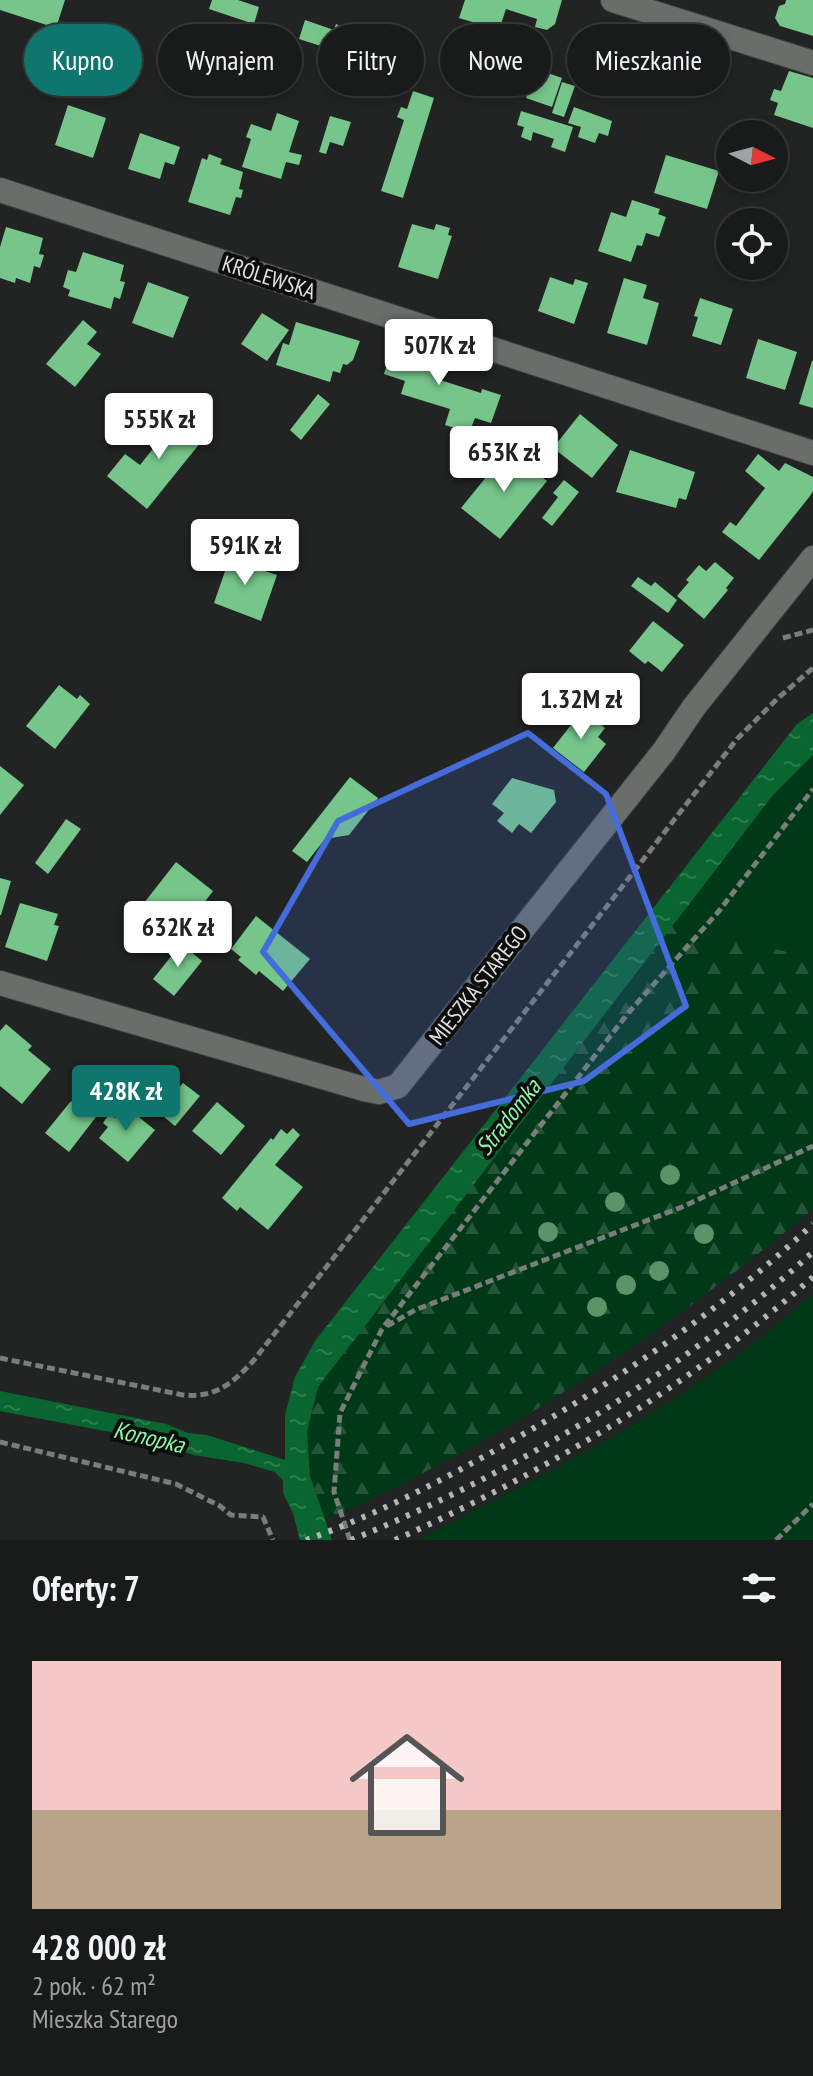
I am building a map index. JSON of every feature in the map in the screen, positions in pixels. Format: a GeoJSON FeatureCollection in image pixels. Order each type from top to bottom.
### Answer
{"type":"FeatureCollection","features":[{"type":"Feature","properties":{"kind":"street"},"geometry":{"type":"LineString","coordinates":[[613,0],[813,63]]}},
{"type":"Feature","properties":{"kind":"street","name":"KRÓLEWSKA"},"geometry":{"type":"LineString","coordinates":[[0,190],[813,453]]}},
{"type":"Feature","properties":{"kind":"street","name":"MIESZKA STAREGO"},"geometry":{"type":"LineString","coordinates":[[0,983],[364,1089],[379,1092],[398,1086],[813,558]]}},
{"type":"Feature","properties":{"kind":"path"},"geometry":{"type":"LineString","coordinates":[[0,1358],[183,1395],[203,1396],[231,1384],[254,1360],[737,739],[813,668]]}},
{"type":"Feature","properties":{"kind":"path"},"geometry":{"type":"LineString","coordinates":[[350,1540],[334,1492],[340,1413],[382,1329],[629,1012],[719,911],[813,789]]}},
{"type":"Feature","properties":{"kind":"path"},"geometry":{"type":"LineString","coordinates":[[382,1329],[415,1310],[682,1207],[813,1146]]}},
{"type":"Feature","properties":{"kind":"path"},"geometry":{"type":"LineString","coordinates":[[0,1442],[176,1484],[220,1506],[231,1515],[263,1517],[273,1540]]}},
{"type":"Feature","properties":{"kind":"path"},"geometry":{"type":"LineString","coordinates":[[776,1540],[813,1504]]}},
{"type":"Feature","properties":{"kind":"highlighted area"},"geometry":{"type":"Polygon","coordinates":[[[528,733],[606,794],[686,1006],[584,1081],[409,1124],[263,952],[338,821],[528,733]]]}},
{"type":"Feature","properties":{"kind":"green space"},"geometry":{"type":"Polygon","coordinates":[[[813,755],[813,958],[672,925],[773,795],[813,755]]]}},
{"type":"Feature","properties":{"kind":"green space"},"geometry":{"type":"Polygon","coordinates":[[[672,925],[813,958],[813,1209],[699,1299],[580,1382],[455,1456],[325,1520],[310,1476],[307,1432],[318,1387],[672,925]]]}},
{"type":"Feature","properties":{"kind":"green space"},"geometry":{"type":"Polygon","coordinates":[[[813,1293],[813,1540],[417,1540],[573,1459],[674,1399],[769,1331],[813,1293]]]}},
{"type":"Feature","properties":{"kind":"water"},"geometry":{"type":"Polygon","coordinates":[[[813,713],[813,755],[773,795],[318,1387],[307,1432],[310,1476],[332,1540],[300,1540],[293,1513],[283,1493],[283,1481],[275,1472],[244,1463],[194,1455],[131,1436],[0,1411],[0,1391],[166,1424],[285,1460],[285,1415],[295,1377],[315,1341],[797,724],[813,713]]]}},
{"type":"Feature","properties":{"kind":"building"},"geometry":{"type":"Polygon","coordinates":[[[0,0],[65,0],[57,24],[44,24],[0,10],[0,0]]]}},
{"type":"Feature","properties":{"kind":"building"},"geometry":{"type":"Polygon","coordinates":[[[212,0],[238,0],[259,7],[254,24],[209,9],[212,0]]]}},
{"type":"Feature","properties":{"kind":"building"},"geometry":{"type":"Polygon","coordinates":[[[465,0],[562,0],[555,24],[551,27],[551,24],[536,24],[537,19],[506,9],[501,24],[479,24],[459,18],[465,0]]]}},
{"type":"Feature","properties":{"kind":"building"},"geometry":{"type":"Polygon","coordinates":[[[786,0],[813,0],[813,36],[780,26],[775,18],[779,6],[786,0]]]}},
{"type":"Feature","properties":{"kind":"building"},"geometry":{"type":"Polygon","coordinates":[[[305,20],[318,24],[318,45],[302,40],[305,20]]]}},
{"type":"Feature","properties":{"kind":"building"},"geometry":{"type":"Polygon","coordinates":[[[789,71],[813,78],[813,128],[774,115],[778,103],[770,100],[774,89],[781,91],[789,71]]]}},
{"type":"Feature","properties":{"kind":"building"},"geometry":{"type":"Polygon","coordinates":[[[551,74],[562,78],[552,107],[526,98],[551,96],[551,74]]]}},
{"type":"Feature","properties":{"kind":"building"},"geometry":{"type":"Polygon","coordinates":[[[562,82],[567,84],[567,96],[571,96],[564,117],[552,113],[562,82]]]}},
{"type":"Feature","properties":{"kind":"building"},"geometry":{"type":"Polygon","coordinates":[[[424,95],[434,98],[403,198],[381,191],[404,120],[397,117],[401,107],[407,109],[411,96],[424,95]]]}},
{"type":"Feature","properties":{"kind":"building"},"geometry":{"type":"Polygon","coordinates":[[[68,105],[106,118],[93,158],[55,145],[68,105]]]}},
{"type":"Feature","properties":{"kind":"building"},"geometry":{"type":"Polygon","coordinates":[[[574,107],[612,121],[608,136],[599,133],[595,143],[578,137],[581,127],[568,123],[574,107]]]}},
{"type":"Feature","properties":{"kind":"building"},"geometry":{"type":"Polygon","coordinates":[[[521,111],[573,127],[565,152],[551,147],[554,139],[533,132],[531,141],[521,137],[524,127],[517,125],[521,111]]]}},
{"type":"Feature","properties":{"kind":"building"},"geometry":{"type":"Polygon","coordinates":[[[277,113],[299,121],[289,152],[302,155],[299,165],[286,162],[281,179],[242,167],[251,139],[246,137],[251,124],[271,131],[277,113]]]}},
{"type":"Feature","properties":{"kind":"building"},"geometry":{"type":"Polygon","coordinates":[[[330,116],[351,122],[343,146],[330,142],[326,154],[319,152],[330,116]]]}},
{"type":"Feature","properties":{"kind":"building"},"geometry":{"type":"Polygon","coordinates":[[[140,133],[180,147],[174,165],[165,162],[160,179],[128,169],[140,133]]]}},
{"type":"Feature","properties":{"kind":"building"},"geometry":{"type":"Polygon","coordinates":[[[209,154],[222,159],[220,164],[243,172],[239,189],[243,190],[241,198],[236,197],[230,215],[188,202],[202,158],[207,160],[209,154]]]}},
{"type":"Feature","properties":{"kind":"building"},"geometry":{"type":"Polygon","coordinates":[[[666,155],[716,170],[707,209],[654,193],[666,155]]]}},
{"type":"Feature","properties":{"kind":"building"},"geometry":{"type":"Polygon","coordinates":[[[632,200],[660,209],[658,214],[666,217],[659,237],[646,233],[642,246],[637,245],[631,262],[598,251],[611,212],[626,217],[632,200]]]}},
{"type":"Feature","properties":{"kind":"building"},"geometry":{"type":"Polygon","coordinates":[[[412,224],[434,230],[436,224],[450,228],[448,235],[452,236],[438,279],[398,267],[412,224]]]}},
{"type":"Feature","properties":{"kind":"building"},"geometry":{"type":"Polygon","coordinates":[[[6,227],[43,238],[39,254],[44,255],[40,268],[34,266],[30,283],[16,278],[15,283],[0,278],[0,247],[6,227]]]}},
{"type":"Feature","properties":{"kind":"building"},"geometry":{"type":"Polygon","coordinates":[[[83,252],[124,265],[120,281],[125,282],[120,299],[114,297],[111,309],[68,296],[70,290],[63,287],[68,270],[76,272],[83,252]]]}},
{"type":"Feature","properties":{"kind":"building"},"geometry":{"type":"Polygon","coordinates":[[[550,277],[573,285],[575,279],[588,283],[574,324],[538,311],[550,277]]]}},
{"type":"Feature","properties":{"kind":"building"},"geometry":{"type":"Polygon","coordinates":[[[624,278],[647,285],[643,298],[659,303],[647,345],[607,333],[624,278]]]}},
{"type":"Feature","properties":{"kind":"building"},"geometry":{"type":"Polygon","coordinates":[[[148,282],[189,297],[173,338],[132,323],[148,282]]]}},
{"type":"Feature","properties":{"kind":"building"},"geometry":{"type":"Polygon","coordinates":[[[700,298],[733,309],[721,345],[692,336],[700,298]]]}},
{"type":"Feature","properties":{"kind":"building"},"geometry":{"type":"Polygon","coordinates":[[[262,313],[289,330],[267,361],[241,344],[262,313]]]}},
{"type":"Feature","properties":{"kind":"building"},"geometry":{"type":"Polygon","coordinates":[[[83,320],[97,332],[87,344],[101,354],[75,387],[46,364],[83,320]]]}},
{"type":"Feature","properties":{"kind":"building"},"geometry":{"type":"Polygon","coordinates":[[[296,322],[360,341],[353,360],[347,365],[343,364],[340,373],[333,371],[330,382],[276,365],[283,343],[289,345],[296,322]]]}},
{"type":"Feature","properties":{"kind":"building"},"geometry":{"type":"Polygon","coordinates":[[[758,339],[797,352],[785,390],[746,378],[758,339]]]}},
{"type":"Feature","properties":{"kind":"building"},"geometry":{"type":"Polygon","coordinates":[[[394,342],[448,358],[440,380],[481,393],[482,389],[501,395],[491,423],[475,418],[469,433],[445,425],[450,409],[401,394],[405,381],[384,374],[394,342]]]}},
{"type":"Feature","properties":{"kind":"building"},"geometry":{"type":"Polygon","coordinates":[[[813,361],[813,408],[799,404],[813,361]]]}},
{"type":"Feature","properties":{"kind":"building"},"geometry":{"type":"Polygon","coordinates":[[[318,394],[330,404],[301,440],[290,430],[318,394]]]}},
{"type":"Feature","properties":{"kind":"building"},"geometry":{"type":"Polygon","coordinates":[[[183,411],[209,432],[147,509],[107,476],[125,454],[140,465],[183,411]]]}},
{"type":"Feature","properties":{"kind":"building"},"geometry":{"type":"Polygon","coordinates":[[[580,414],[618,445],[592,478],[553,448],[580,414]]]}},
{"type":"Feature","properties":{"kind":"building"},"geometry":{"type":"Polygon","coordinates":[[[508,450],[547,481],[500,539],[461,508],[508,450]]]}},
{"type":"Feature","properties":{"kind":"building"},"geometry":{"type":"Polygon","coordinates":[[[630,450],[695,472],[686,500],[679,498],[676,508],[616,492],[630,450]]]}},
{"type":"Feature","properties":{"kind":"building"},"geometry":{"type":"Polygon","coordinates":[[[758,454],[779,471],[785,463],[813,477],[810,496],[759,560],[722,532],[730,522],[736,526],[765,488],[745,471],[758,454]]]}},
{"type":"Feature","properties":{"kind":"building"},"geometry":{"type":"Polygon","coordinates":[[[564,480],[579,492],[552,526],[542,518],[558,497],[553,493],[564,480]]]}},
{"type":"Feature","properties":{"kind":"building"},"geometry":{"type":"Polygon","coordinates":[[[232,551],[258,560],[256,568],[277,575],[261,621],[214,603],[232,551]]]}},
{"type":"Feature","properties":{"kind":"building"},"geometry":{"type":"Polygon","coordinates":[[[715,562],[734,578],[704,619],[677,596],[699,565],[706,571],[715,562]]]}},
{"type":"Feature","properties":{"kind":"building"},"geometry":{"type":"Polygon","coordinates":[[[638,577],[651,586],[655,582],[677,600],[668,613],[631,586],[638,577]]]}},
{"type":"Feature","properties":{"kind":"building"},"geometry":{"type":"Polygon","coordinates":[[[653,621],[684,645],[662,672],[629,651],[653,621]]]}},
{"type":"Feature","properties":{"kind":"building"},"geometry":{"type":"Polygon","coordinates":[[[555,680],[577,700],[571,709],[567,705],[555,719],[536,702],[555,680]]]}},
{"type":"Feature","properties":{"kind":"building"},"geometry":{"type":"Polygon","coordinates":[[[59,685],[77,699],[80,695],[90,704],[55,749],[26,726],[59,685]]]}},
{"type":"Feature","properties":{"kind":"building"},"geometry":{"type":"Polygon","coordinates":[[[580,708],[605,728],[598,737],[606,744],[584,772],[553,748],[580,708]]]}},
{"type":"Feature","properties":{"kind":"building"},"geometry":{"type":"Polygon","coordinates":[[[0,766],[24,785],[0,815],[0,766]]]}},
{"type":"Feature","properties":{"kind":"building"},"geometry":{"type":"Polygon","coordinates":[[[350,777],[378,798],[349,835],[325,839],[307,862],[292,851],[350,777]]]}},
{"type":"Feature","properties":{"kind":"building"},"geometry":{"type":"Polygon","coordinates":[[[512,778],[554,790],[556,802],[531,833],[519,824],[512,833],[497,821],[504,813],[492,804],[512,778]]]}},
{"type":"Feature","properties":{"kind":"building"},"geometry":{"type":"Polygon","coordinates":[[[66,819],[81,829],[48,874],[35,863],[66,819]]]}},
{"type":"Feature","properties":{"kind":"building"},"geometry":{"type":"Polygon","coordinates":[[[176,862],[213,891],[198,911],[188,903],[171,924],[144,903],[176,862]]]}},
{"type":"Feature","properties":{"kind":"building"},"geometry":{"type":"Polygon","coordinates":[[[0,878],[11,881],[1,915],[0,915],[0,878]]]}},
{"type":"Feature","properties":{"kind":"building"},"geometry":{"type":"Polygon","coordinates":[[[20,903],[58,914],[54,925],[59,926],[47,961],[5,947],[20,903]]]}},
{"type":"Feature","properties":{"kind":"building"},"geometry":{"type":"Polygon","coordinates":[[[256,916],[310,959],[283,991],[259,971],[256,975],[238,960],[241,957],[231,949],[256,916]]]}},
{"type":"Feature","properties":{"kind":"building"},"geometry":{"type":"Polygon","coordinates":[[[185,939],[194,946],[190,951],[202,961],[174,996],[153,979],[185,939]]]}},
{"type":"Feature","properties":{"kind":"building"},"geometry":{"type":"Polygon","coordinates":[[[6,1024],[32,1046],[28,1050],[51,1069],[22,1104],[0,1086],[0,1031],[6,1024]]]}},
{"type":"Feature","properties":{"kind":"building"},"geometry":{"type":"Polygon","coordinates":[[[183,1083],[200,1096],[175,1126],[158,1112],[183,1083]]]}},
{"type":"Feature","properties":{"kind":"building"},"geometry":{"type":"Polygon","coordinates":[[[71,1101],[79,1108],[84,1102],[96,1117],[69,1152],[45,1133],[71,1101]]]}},
{"type":"Feature","properties":{"kind":"building"},"geometry":{"type":"Polygon","coordinates":[[[217,1102],[245,1126],[221,1155],[192,1131],[217,1102]]]}},
{"type":"Feature","properties":{"kind":"building"},"geometry":{"type":"Polygon","coordinates":[[[125,1106],[155,1130],[128,1162],[99,1138],[108,1127],[103,1123],[109,1114],[115,1118],[125,1106]]]}},
{"type":"Feature","properties":{"kind":"building"},"geometry":{"type":"Polygon","coordinates":[[[293,1128],[300,1135],[275,1165],[303,1187],[268,1230],[240,1207],[237,1211],[222,1198],[271,1138],[273,1140],[281,1129],[287,1134],[293,1128]]]}},
{"type":"Feature","properties":{"kind":"railway"},"geometry":{"type":"LineString","coordinates":[[306,1540],[358,1520],[434,1483],[589,1395],[705,1315],[813,1224]]}},
{"type":"Feature","properties":{"kind":"railway"},"geometry":{"type":"LineString","coordinates":[[351,1540],[475,1483],[594,1416],[707,1339],[813,1252]]}},
{"type":"Feature","properties":{"kind":"railway"},"geometry":{"type":"LineString","coordinates":[[395,1540],[507,1486],[614,1424],[717,1355],[813,1277]]}},
{"type":"Feature","properties":{"kind":"water label","name":"Stradomka"},"geometry":{"type":"Point","coordinates":[508,1117]}},
{"type":"Feature","properties":{"kind":"water label","name":"Konopka"},"geometry":{"type":"Point","coordinates":[149,1437]}}]}
